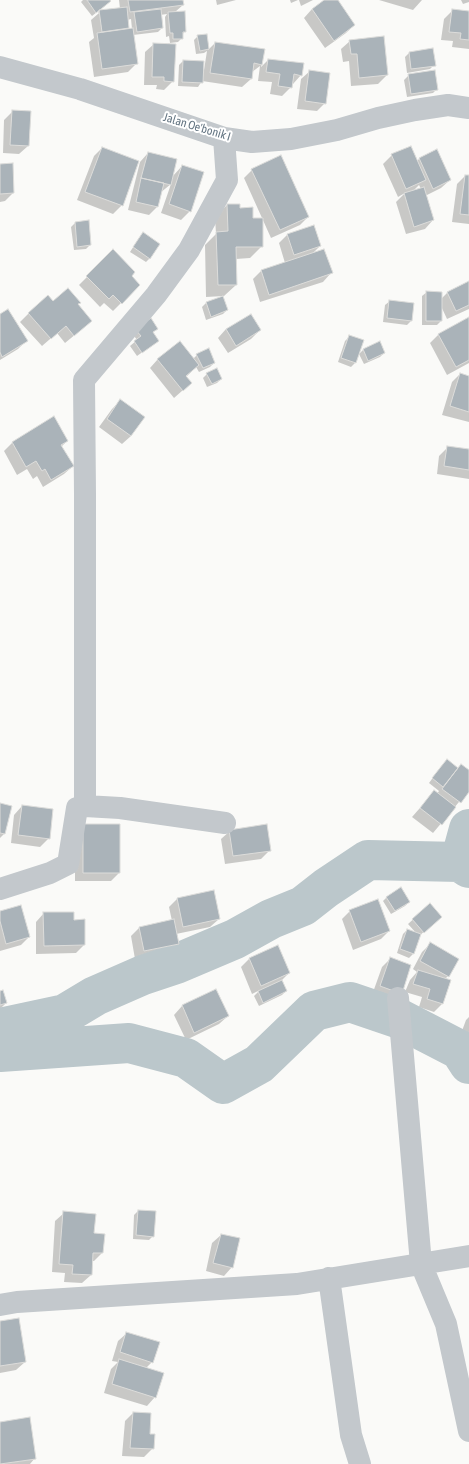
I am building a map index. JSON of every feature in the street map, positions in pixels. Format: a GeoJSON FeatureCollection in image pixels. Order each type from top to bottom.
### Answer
{"type":"FeatureCollection","features":[{"type":"Feature","properties":{"kind":"street","name":"Jalan Oe'bonik I"},"geometry":{"type":"LineString","coordinates":[[0,67],[80,89],[224,138],[252,142],[291,139],[337,130],[378,118],[415,110],[448,105],[469,108]]}},
{"type":"Feature","properties":{"kind":"street"},"geometry":{"type":"LineString","coordinates":[[85,806],[84,380],[156,295],[190,250],[227,180],[224,138]]}},
{"type":"Feature","properties":{"kind":"street"},"geometry":{"type":"LineString","coordinates":[[0,889],[50,873],[68,864],[77,808],[85,806],[120,808],[224,823]]}},
{"type":"Feature","properties":{"kind":"street"},"geometry":{"type":"LineString","coordinates":[[398,998],[421,1264],[446,1324],[469,1431]]}},
{"type":"Feature","properties":{"kind":"street"},"geometry":{"type":"LineString","coordinates":[[0,1305],[17,1302],[297,1284],[469,1256]]}},
{"type":"Feature","properties":{"kind":"street"},"geometry":{"type":"LineString","coordinates":[[329,1278],[351,1435],[360,1464]]}},
{"type":"Feature","properties":{"kind":"building"},"geometry":{"type":"Polygon","coordinates":[[[87,0],[110,0],[111,1],[96,13],[87,0]]]}},
{"type":"Feature","properties":{"kind":"building"},"geometry":{"type":"Polygon","coordinates":[[[128,0],[183,0],[184,5],[130,12],[128,0]]]}},
{"type":"Feature","properties":{"kind":"building"},"geometry":{"type":"Polygon","coordinates":[[[324,0],[338,0],[355,25],[334,41],[312,9],[324,0]]]}},
{"type":"Feature","properties":{"kind":"building"},"geometry":{"type":"Polygon","coordinates":[[[127,7],[129,28],[102,32],[99,10],[127,7]]]}},
{"type":"Feature","properties":{"kind":"building"},"geometry":{"type":"Polygon","coordinates":[[[161,9],[163,28],[137,32],[134,12],[161,9]]]}},
{"type":"Feature","properties":{"kind":"building"},"geometry":{"type":"Polygon","coordinates":[[[452,9],[469,11],[469,40],[460,39],[461,33],[449,32],[452,9]]]}},
{"type":"Feature","properties":{"kind":"building"},"geometry":{"type":"Polygon","coordinates":[[[185,11],[186,32],[183,32],[183,39],[173,39],[173,33],[170,33],[168,12],[185,11]]]}},
{"type":"Feature","properties":{"kind":"building"},"geometry":{"type":"Polygon","coordinates":[[[133,28],[138,64],[102,69],[97,33],[133,28]]]}},
{"type":"Feature","properties":{"kind":"building"},"geometry":{"type":"Polygon","coordinates":[[[207,34],[209,49],[200,51],[197,35],[207,34]]]}},
{"type":"Feature","properties":{"kind":"building"},"geometry":{"type":"Polygon","coordinates":[[[384,36],[388,75],[359,78],[357,54],[351,54],[349,40],[384,36]]]}},
{"type":"Feature","properties":{"kind":"building"},"geometry":{"type":"Polygon","coordinates":[[[215,42],[265,49],[262,65],[254,63],[252,79],[210,73],[215,42]]]}},
{"type":"Feature","properties":{"kind":"building"},"geometry":{"type":"Polygon","coordinates":[[[153,43],[176,44],[174,82],[164,81],[164,77],[152,77],[153,43]]]}},
{"type":"Feature","properties":{"kind":"building"},"geometry":{"type":"Polygon","coordinates":[[[433,48],[436,66],[411,69],[409,52],[433,48]]]}},
{"type":"Feature","properties":{"kind":"building"},"geometry":{"type":"Polygon","coordinates":[[[268,59],[304,63],[302,76],[294,74],[292,88],[278,86],[280,74],[266,72],[268,59]]]}},
{"type":"Feature","properties":{"kind":"building"},"geometry":{"type":"Polygon","coordinates":[[[183,60],[204,61],[203,83],[182,82],[183,60]]]}},
{"type":"Feature","properties":{"kind":"building"},"geometry":{"type":"Polygon","coordinates":[[[309,70],[330,73],[326,104],[305,101],[309,70]]]}},
{"type":"Feature","properties":{"kind":"building"},"geometry":{"type":"Polygon","coordinates":[[[435,70],[438,90],[411,94],[408,74],[435,70]]]}},
{"type":"Feature","properties":{"kind":"building"},"geometry":{"type":"Polygon","coordinates":[[[12,110],[31,111],[29,146],[10,145],[12,110]]]}},
{"type":"Feature","properties":{"kind":"building"},"geometry":{"type":"Polygon","coordinates":[[[411,146],[426,180],[406,189],[391,154],[411,146]]]}},
{"type":"Feature","properties":{"kind":"building"},"geometry":{"type":"Polygon","coordinates":[[[102,147],[139,161],[123,206],[85,192],[102,147]]]}},
{"type":"Feature","properties":{"kind":"building"},"geometry":{"type":"Polygon","coordinates":[[[437,149],[451,180],[433,189],[419,158],[437,149]]]}},
{"type":"Feature","properties":{"kind":"building"},"geometry":{"type":"Polygon","coordinates":[[[148,152],[177,159],[171,185],[141,178],[148,152]]]}},
{"type":"Feature","properties":{"kind":"building"},"geometry":{"type":"Polygon","coordinates":[[[281,155],[309,217],[280,230],[251,169],[281,155]]]}},
{"type":"Feature","properties":{"kind":"building"},"geometry":{"type":"Polygon","coordinates":[[[13,163],[14,193],[0,194],[0,164],[13,163]]]}},
{"type":"Feature","properties":{"kind":"building"},"geometry":{"type":"Polygon","coordinates":[[[182,165],[204,172],[191,212],[169,204],[182,165]]]}},
{"type":"Feature","properties":{"kind":"building"},"geometry":{"type":"Polygon","coordinates":[[[465,175],[469,175],[469,215],[460,214],[465,175]]]}},
{"type":"Feature","properties":{"kind":"building"},"geometry":{"type":"Polygon","coordinates":[[[141,178],[164,183],[158,207],[136,202],[141,178]]]}},
{"type":"Feature","properties":{"kind":"building"},"geometry":{"type":"Polygon","coordinates":[[[424,187],[434,220],[414,227],[404,193],[424,187]]]}},
{"type":"Feature","properties":{"kind":"building"},"geometry":{"type":"Polygon","coordinates":[[[227,204],[240,204],[240,208],[253,207],[253,218],[263,218],[263,247],[236,247],[237,285],[218,285],[216,232],[228,231],[227,204]]]}},
{"type":"Feature","properties":{"kind":"building"},"geometry":{"type":"Polygon","coordinates":[[[89,220],[91,245],[77,247],[75,222],[89,220]]]}},
{"type":"Feature","properties":{"kind":"building"},"geometry":{"type":"Polygon","coordinates":[[[314,225],[321,246],[294,255],[287,234],[314,225]]]}},
{"type":"Feature","properties":{"kind":"building"},"geometry":{"type":"Polygon","coordinates":[[[143,232],[160,244],[150,259],[133,247],[143,232]]]}},
{"type":"Feature","properties":{"kind":"building"},"geometry":{"type":"Polygon","coordinates":[[[113,249],[135,272],[132,276],[140,285],[122,304],[113,295],[109,299],[86,276],[113,249]]]}},
{"type":"Feature","properties":{"kind":"building"},"geometry":{"type":"Polygon","coordinates":[[[324,249],[333,273],[269,295],[261,270],[324,249]]]}},
{"type":"Feature","properties":{"kind":"building"},"geometry":{"type":"Polygon","coordinates":[[[469,281],[469,305],[456,311],[447,292],[469,281]]]}},
{"type":"Feature","properties":{"kind":"building"},"geometry":{"type":"Polygon","coordinates":[[[68,288],[81,303],[78,304],[92,321],[74,336],[66,326],[51,339],[28,313],[48,295],[53,301],[68,288]]]}},
{"type":"Feature","properties":{"kind":"building"},"geometry":{"type":"Polygon","coordinates":[[[426,291],[442,292],[442,321],[426,321],[426,291]]]}},
{"type":"Feature","properties":{"kind":"building"},"geometry":{"type":"Polygon","coordinates":[[[223,296],[228,310],[211,317],[206,302],[223,296]]]}},
{"type":"Feature","properties":{"kind":"building"},"geometry":{"type":"Polygon","coordinates":[[[389,300],[414,303],[412,321],[387,318],[389,300]]]}},
{"type":"Feature","properties":{"kind":"building"},"geometry":{"type":"Polygon","coordinates":[[[8,309],[28,341],[2,357],[0,352],[0,314],[8,309]]]}},
{"type":"Feature","properties":{"kind":"building"},"geometry":{"type":"Polygon","coordinates":[[[251,314],[261,330],[236,346],[226,329],[251,314]]]}},
{"type":"Feature","properties":{"kind":"building"},"geometry":{"type":"Polygon","coordinates":[[[469,317],[469,360],[456,367],[438,334],[469,317]]]}},
{"type":"Feature","properties":{"kind":"building"},"geometry":{"type":"Polygon","coordinates":[[[151,318],[158,329],[153,332],[159,341],[142,353],[134,341],[141,336],[135,329],[151,318]]]}},
{"type":"Feature","properties":{"kind":"building"},"geometry":{"type":"Polygon","coordinates":[[[349,335],[364,340],[356,363],[341,358],[349,335]]]}},
{"type":"Feature","properties":{"kind":"building"},"geometry":{"type":"Polygon","coordinates":[[[180,341],[199,365],[186,376],[192,383],[183,391],[157,359],[180,341]]]}},
{"type":"Feature","properties":{"kind":"building"},"geometry":{"type":"Polygon","coordinates":[[[380,341],[385,353],[368,361],[363,349],[380,341]]]}},
{"type":"Feature","properties":{"kind":"building"},"geometry":{"type":"Polygon","coordinates":[[[209,348],[215,363],[203,368],[196,354],[209,348]]]}},
{"type":"Feature","properties":{"kind":"building"},"geometry":{"type":"Polygon","coordinates":[[[217,368],[222,379],[212,384],[206,373],[217,368]]]}},
{"type":"Feature","properties":{"kind":"building"},"geometry":{"type":"Polygon","coordinates":[[[460,373],[469,376],[469,412],[450,406],[460,373]]]}},
{"type":"Feature","properties":{"kind":"building"},"geometry":{"type":"Polygon","coordinates":[[[120,399],[145,417],[131,436],[107,419],[120,399]]]}},
{"type":"Feature","properties":{"kind":"building"},"geometry":{"type":"Polygon","coordinates":[[[54,416],[68,441],[61,445],[74,466],[51,480],[45,469],[42,471],[36,461],[26,467],[12,442],[54,416]]]}},
{"type":"Feature","properties":{"kind":"building"},"geometry":{"type":"Polygon","coordinates":[[[447,446],[469,449],[469,470],[444,466],[447,446]]]}},
{"type":"Feature","properties":{"kind":"building"},"geometry":{"type":"Polygon","coordinates":[[[447,759],[458,768],[443,787],[432,778],[447,759]]]}},
{"type":"Feature","properties":{"kind":"building"},"geometry":{"type":"Polygon","coordinates":[[[461,764],[469,770],[469,792],[461,803],[442,789],[461,764]]]}},
{"type":"Feature","properties":{"kind":"building"},"geometry":{"type":"Polygon","coordinates":[[[434,790],[456,807],[442,825],[420,808],[434,790]]]}},
{"type":"Feature","properties":{"kind":"building"},"geometry":{"type":"Polygon","coordinates":[[[0,803],[12,806],[5,834],[0,833],[0,803]]]}},
{"type":"Feature","properties":{"kind":"building"},"geometry":{"type":"Polygon","coordinates":[[[22,805],[53,809],[50,839],[18,835],[22,805]]]}},
{"type":"Feature","properties":{"kind":"building"},"geometry":{"type":"Polygon","coordinates":[[[83,824],[120,824],[120,873],[83,873],[83,824]]]}},
{"type":"Feature","properties":{"kind":"building"},"geometry":{"type":"Polygon","coordinates":[[[267,824],[271,851],[233,856],[229,830],[267,824]]]}},
{"type":"Feature","properties":{"kind":"building"},"geometry":{"type":"Polygon","coordinates":[[[401,887],[410,902],[395,911],[386,897],[401,887]]]}},
{"type":"Feature","properties":{"kind":"building"},"geometry":{"type":"Polygon","coordinates":[[[214,890],[220,919],[183,927],[177,898],[214,890]]]}},
{"type":"Feature","properties":{"kind":"building"},"geometry":{"type":"Polygon","coordinates":[[[378,899],[390,931],[361,942],[349,910],[378,899]]]}},
{"type":"Feature","properties":{"kind":"building"},"geometry":{"type":"Polygon","coordinates":[[[430,903],[442,917],[424,933],[412,919],[430,903]]]}},
{"type":"Feature","properties":{"kind":"building"},"geometry":{"type":"Polygon","coordinates":[[[21,905],[30,937],[6,944],[0,921],[0,911],[21,905]]]}},
{"type":"Feature","properties":{"kind":"building"},"geometry":{"type":"Polygon","coordinates":[[[43,912],[74,912],[74,920],[85,919],[85,945],[44,946],[43,912]]]}},
{"type":"Feature","properties":{"kind":"building"},"geometry":{"type":"Polygon","coordinates":[[[174,919],[179,944],[144,951],[139,927],[174,919]]]}},
{"type":"Feature","properties":{"kind":"building"},"geometry":{"type":"Polygon","coordinates":[[[407,929],[421,934],[414,954],[400,949],[407,929]]]}},
{"type":"Feature","properties":{"kind":"building"},"geometry":{"type":"Polygon","coordinates":[[[430,942],[459,959],[449,977],[420,961],[430,942]]]}},
{"type":"Feature","properties":{"kind":"building"},"geometry":{"type":"Polygon","coordinates":[[[278,945],[290,973],[261,986],[249,958],[278,945]]]}},
{"type":"Feature","properties":{"kind":"building"},"geometry":{"type":"Polygon","coordinates":[[[390,957],[411,965],[402,994],[380,986],[390,957]]]}},
{"type":"Feature","properties":{"kind":"building"},"geometry":{"type":"Polygon","coordinates":[[[418,970],[451,980],[443,1004],[427,999],[430,989],[413,984],[418,970]]]}},
{"type":"Feature","properties":{"kind":"building"},"geometry":{"type":"Polygon","coordinates":[[[282,980],[287,991],[263,1003],[258,991],[282,980]]]}},
{"type":"Feature","properties":{"kind":"building"},"geometry":{"type":"Polygon","coordinates":[[[216,989],[229,1016],[194,1033],[182,1005],[216,989]]]}},
{"type":"Feature","properties":{"kind":"building"},"geometry":{"type":"Polygon","coordinates":[[[3,990],[7,1003],[0,1005],[0,991],[3,990]]]}},
{"type":"Feature","properties":{"kind":"building"},"geometry":{"type":"Polygon","coordinates":[[[138,1210],[156,1211],[154,1237],[136,1235],[138,1210]]]}},
{"type":"Feature","properties":{"kind":"building"},"geometry":{"type":"Polygon","coordinates":[[[63,1211],[96,1214],[94,1233],[105,1234],[103,1253],[93,1253],[92,1275],[72,1274],[73,1265],[59,1264],[63,1211]]]}},
{"type":"Feature","properties":{"kind":"building"},"geometry":{"type":"Polygon","coordinates":[[[221,1234],[240,1238],[233,1268],[213,1263],[221,1234]]]}},
{"type":"Feature","properties":{"kind":"building"},"geometry":{"type":"Polygon","coordinates":[[[19,1318],[26,1362],[0,1366],[0,1321],[19,1318]]]}},
{"type":"Feature","properties":{"kind":"building"},"geometry":{"type":"Polygon","coordinates":[[[126,1332],[160,1342],[153,1363],[120,1352],[126,1332]]]}},
{"type":"Feature","properties":{"kind":"building"},"geometry":{"type":"Polygon","coordinates":[[[119,1359],[164,1373],[156,1398],[112,1384],[119,1359]]]}},
{"type":"Feature","properties":{"kind":"building"},"geometry":{"type":"Polygon","coordinates":[[[133,1412],[151,1413],[150,1434],[155,1434],[154,1449],[130,1448],[133,1412]]]}},
{"type":"Feature","properties":{"kind":"building"},"geometry":{"type":"Polygon","coordinates":[[[30,1417],[36,1459],[0,1464],[0,1422],[30,1417]]]}},
{"type":"Feature","properties":{"kind":"waterway"},"geometry":{"type":"LineString","coordinates":[[460,862],[469,829]]}},
{"type":"Feature","properties":{"kind":"waterway"},"geometry":{"type":"LineString","coordinates":[[0,1028],[65,1014],[95,996],[143,975],[176,964],[235,939],[271,919],[303,906],[326,888],[368,860],[460,862],[469,868]]}},
{"type":"Feature","properties":{"kind":"waterway"},"geometry":{"type":"LineString","coordinates":[[0,1052],[129,1043],[186,1058],[223,1084],[259,1064],[314,1011],[350,1002],[400,1019],[460,1050],[469,1064]]}}]}
